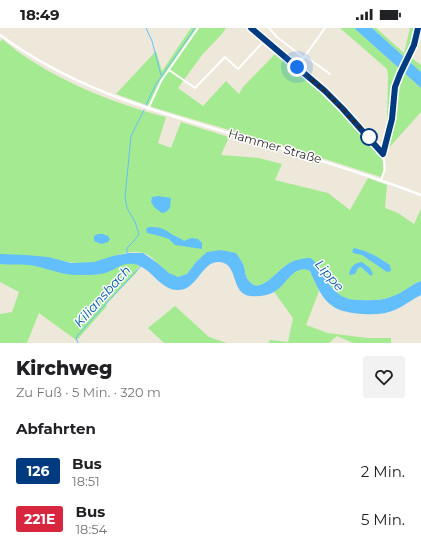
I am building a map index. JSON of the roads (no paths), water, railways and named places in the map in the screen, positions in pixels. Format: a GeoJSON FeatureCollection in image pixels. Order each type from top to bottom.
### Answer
{"type":"FeatureCollection","features":[{"type":"Feature","properties":{"kind":"main road","name":"Hammer Straße"},"geometry":{"type":"LineString","coordinates":[[0,35],[56,71],[101,92],[127,102],[323,160],[421,195]]}},
{"type":"Feature","properties":{"kind":"street"},"geometry":{"type":"LineString","coordinates":[[148,109],[159,85],[198,28]]}},
{"type":"Feature","properties":{"kind":"street"},"geometry":{"type":"LineString","coordinates":[[250,28],[325,91],[383,154]]}},
{"type":"Feature","properties":{"kind":"street"},"geometry":{"type":"LineString","coordinates":[[269,28],[277,37],[330,74]]}},
{"type":"Feature","properties":{"kind":"street"},"geometry":{"type":"LineString","coordinates":[[297,67],[325,28]]}},
{"type":"Feature","properties":{"kind":"street"},"geometry":{"type":"LineString","coordinates":[[381,180],[385,169],[383,154],[392,119],[395,87],[410,55],[416,39],[418,28]]}},
{"type":"Feature","properties":{"kind":"street"},"geometry":{"type":"LineString","coordinates":[[169,70],[195,88],[225,57],[238,69],[264,41]]}},
{"type":"Feature","properties":{"kind":"water"},"geometry":{"type":"Polygon","coordinates":[[[354,28],[372,28],[421,72],[421,88],[354,28]]]}},
{"type":"Feature","properties":{"kind":"water"},"geometry":{"type":"Polygon","coordinates":[[[158,196],[171,198],[170,208],[166,212],[162,213],[155,208],[151,202],[152,197],[158,196]]]}},
{"type":"Feature","properties":{"kind":"water"},"geometry":{"type":"Polygon","coordinates":[[[149,227],[162,228],[184,241],[191,238],[198,239],[202,243],[202,249],[175,245],[169,239],[147,233],[146,229],[149,227]]]}},
{"type":"Feature","properties":{"kind":"water"},"geometry":{"type":"Polygon","coordinates":[[[98,234],[108,236],[110,239],[108,242],[101,244],[94,241],[94,236],[98,234]]]}},
{"type":"Feature","properties":{"kind":"water"},"geometry":{"type":"Polygon","coordinates":[[[354,248],[381,259],[390,265],[391,271],[387,272],[362,255],[353,253],[352,251],[354,248]]]}},
{"type":"Feature","properties":{"kind":"water"},"geometry":{"type":"Polygon","coordinates":[[[221,250],[236,253],[243,264],[247,279],[253,285],[263,284],[268,281],[291,262],[311,258],[332,288],[345,298],[354,300],[380,300],[396,295],[421,281],[421,295],[393,311],[380,314],[363,314],[342,311],[329,303],[319,290],[310,271],[304,269],[299,270],[290,276],[274,292],[265,295],[250,296],[244,294],[240,290],[230,268],[226,264],[220,262],[208,266],[190,286],[177,290],[171,289],[160,283],[146,269],[134,264],[122,265],[102,274],[75,275],[30,265],[0,264],[0,254],[48,257],[71,263],[94,262],[129,253],[143,253],[169,273],[178,277],[187,274],[196,262],[207,252],[221,250]]]}},
{"type":"Feature","properties":{"kind":"water"},"geometry":{"type":"Polygon","coordinates":[[[362,262],[370,268],[373,274],[371,276],[361,267],[358,268],[355,274],[349,275],[353,266],[362,262]]]}},
{"type":"Feature","properties":{"kind":"waterway"},"geometry":{"type":"LineString","coordinates":[[146,28],[152,41],[161,75]]}},
{"type":"Feature","properties":{"kind":"waterway"},"geometry":{"type":"LineString","coordinates":[[146,105],[156,84],[195,28]]}},
{"type":"Feature","properties":{"kind":"waterway"},"geometry":{"type":"LineString","coordinates":[[127,253],[127,248],[139,234],[135,222],[127,208],[125,197],[131,136],[144,110]]}},
{"type":"Feature","properties":{"kind":"waterway","name":"Kiliansbach"},"geometry":{"type":"LineString","coordinates":[[78,343],[76,338],[78,335],[142,265]]}},
{"type":"Feature","properties":{"kind":"water label","name":"Lippe"},"geometry":{"type":"Point","coordinates":[330,275]}}]}
